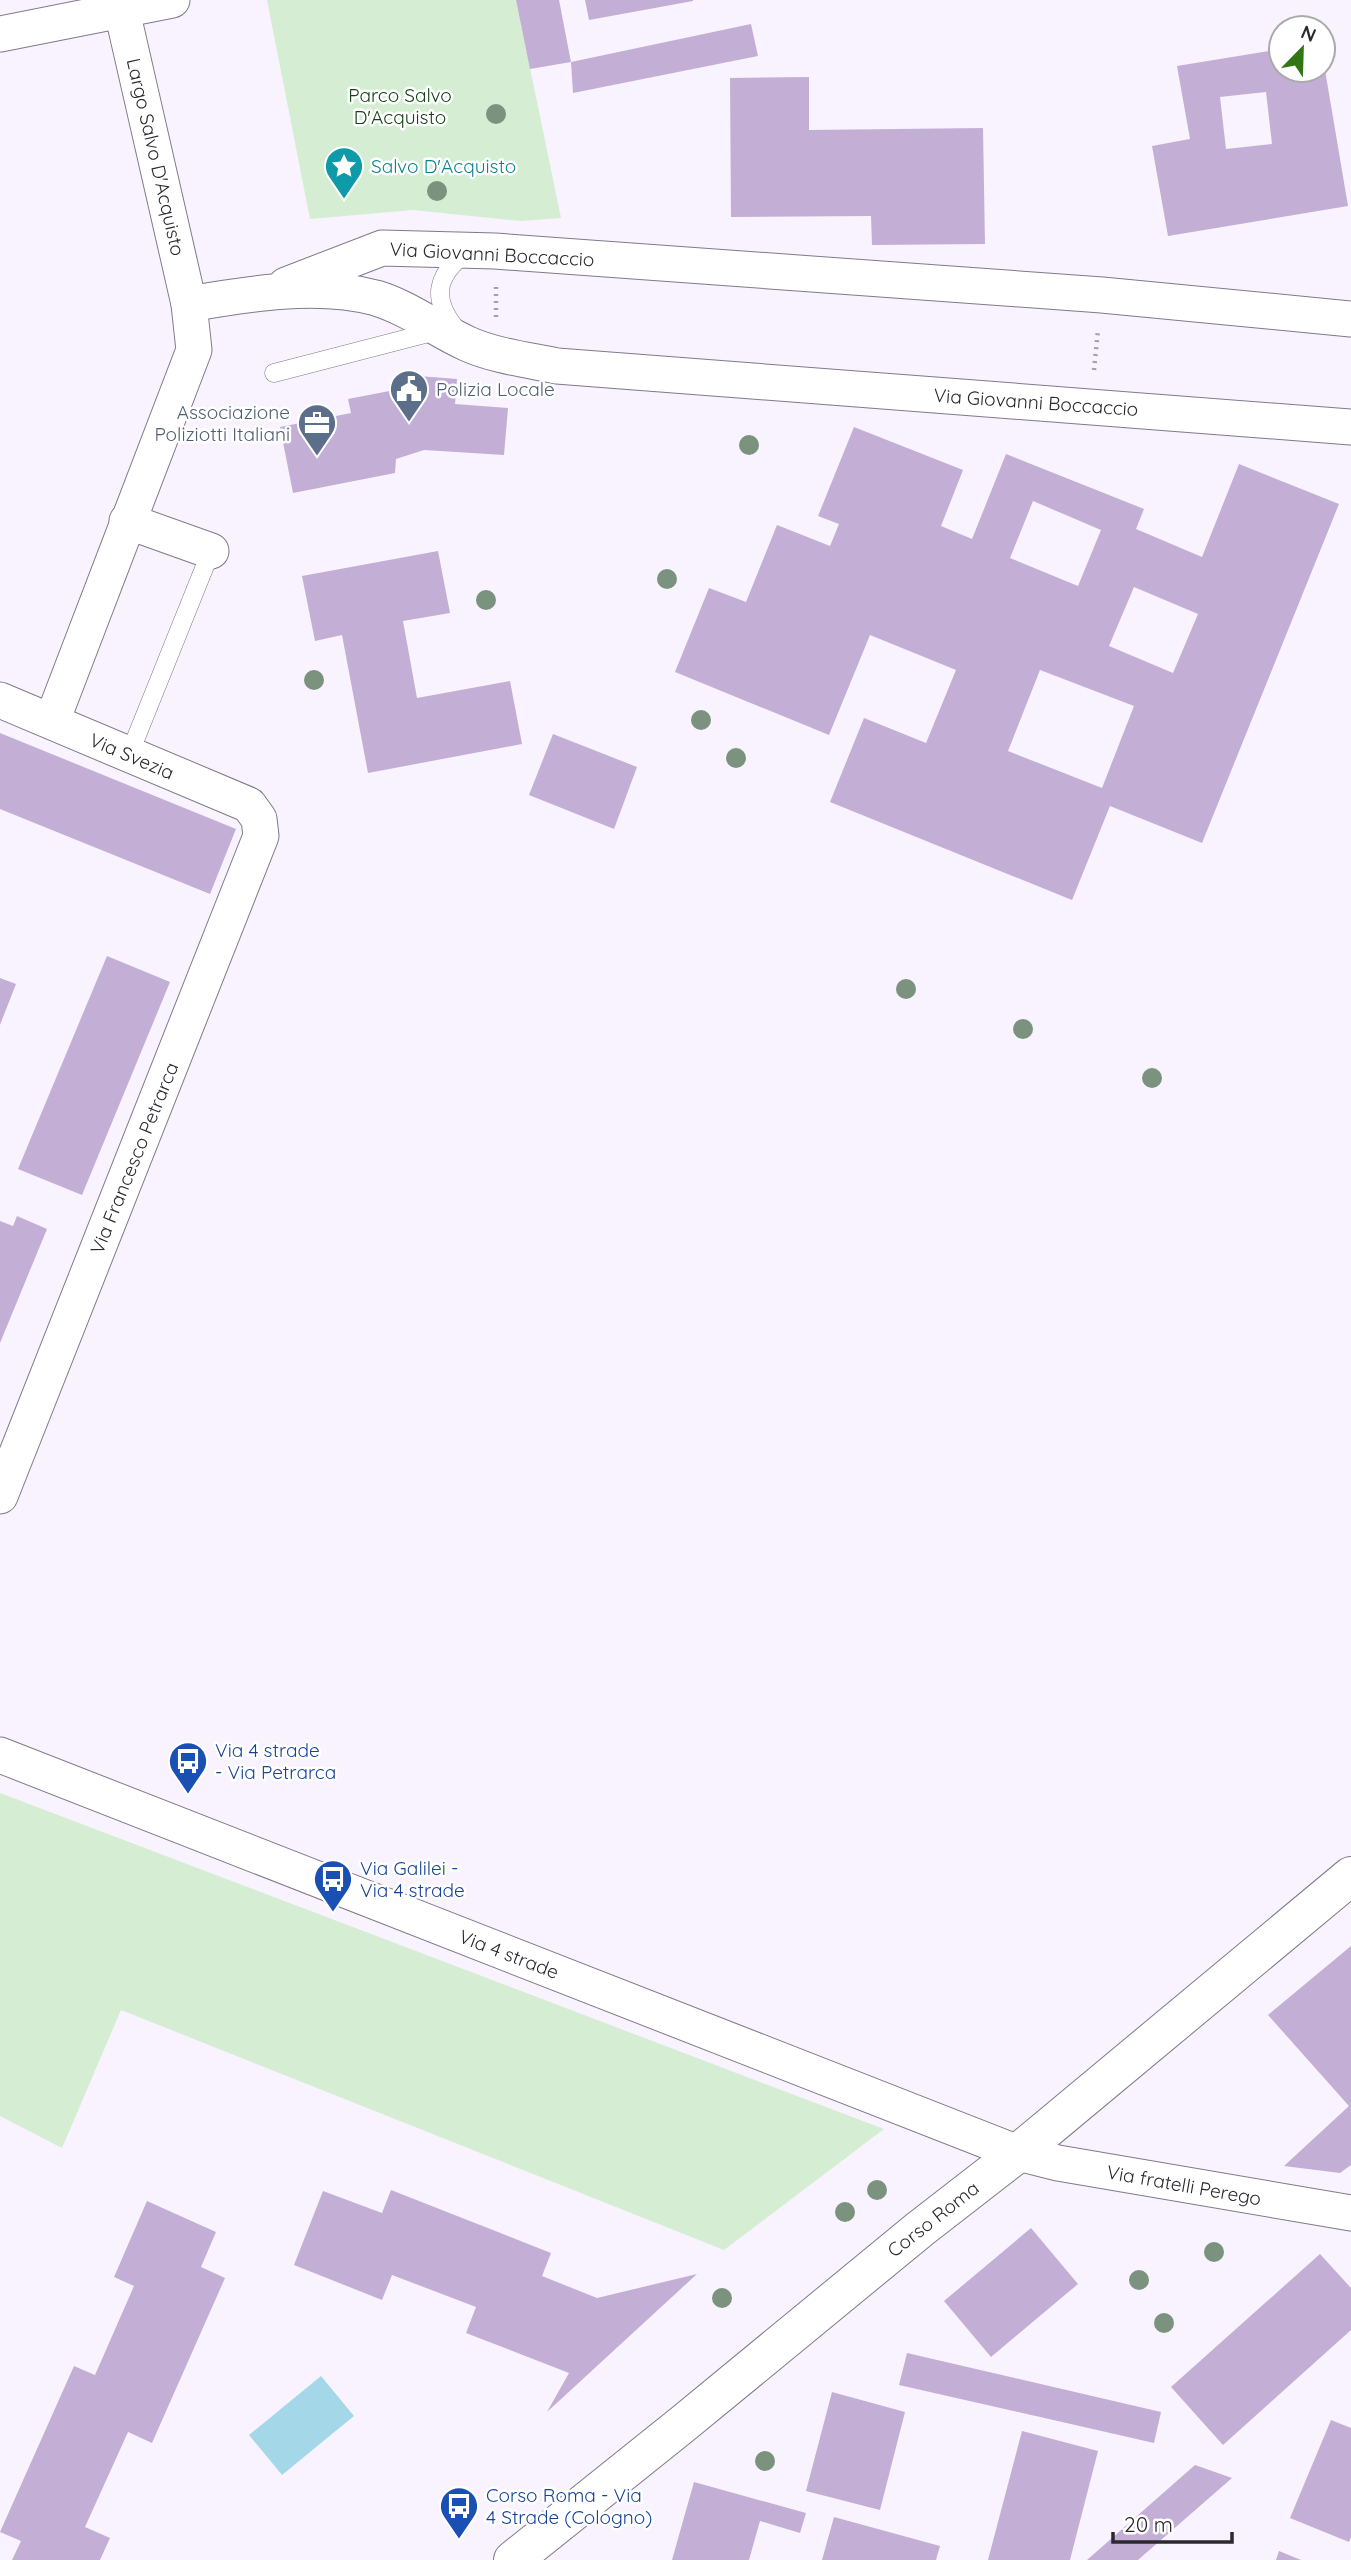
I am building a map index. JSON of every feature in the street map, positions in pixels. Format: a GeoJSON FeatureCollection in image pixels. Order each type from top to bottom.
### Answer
{"type":"FeatureCollection","features":[{"type":"Feature","properties":{"kind":"main road","name":"Corso Roma"},"geometry":{"type":"LineString","coordinates":[[513,2560],[920,2229],[1018,2153],[1351,1877]]}},
{"type":"Feature","properties":{"kind":"street"},"geometry":{"type":"LineString","coordinates":[[0,34],[172,0]]}},
{"type":"Feature","properties":{"kind":"street","name":"Largo Salvo D'Acquisto"},"geometry":{"type":"LineString","coordinates":[[52,721],[194,350],[189,304],[122,11]]}},
{"type":"Feature","properties":{"kind":"street","name":"Via Giovanni Boccaccio"},"geometry":{"type":"LineString","coordinates":[[272,291],[382,248],[482,251],[1102,295],[1351,319]]}},
{"type":"Feature","properties":{"kind":"street"},"geometry":{"type":"LineString","coordinates":[[189,304],[272,291]]}},
{"type":"Feature","properties":{"kind":"street","name":"Via Giovanni Boccaccio"},"geometry":{"type":"LineString","coordinates":[[272,291],[348,293],[377,299],[469,342],[556,366],[1351,427]]}},
{"type":"Feature","properties":{"kind":"street"},"geometry":{"type":"LineString","coordinates":[[127,521],[211,551]]}},
{"type":"Feature","properties":{"kind":"street","name":"Via Svezia"},"geometry":{"type":"LineString","coordinates":[[0,700],[249,806],[259,819]]}},
{"type":"Feature","properties":{"kind":"street","name":"Via Francesco Petrarca"},"geometry":{"type":"LineString","coordinates":[[0,1496],[261,836],[259,819]]}},
{"type":"Feature","properties":{"kind":"street","name":"Via 4 strade"},"geometry":{"type":"LineString","coordinates":[[0,1755],[1018,2153]]}},
{"type":"Feature","properties":{"kind":"street","name":"Via fratelli Perego"},"geometry":{"type":"LineString","coordinates":[[1018,2153],[1058,2163],[1351,2213]]}},
{"type":"Feature","properties":{"kind":"lane"},"geometry":{"type":"LineString","coordinates":[[469,342],[447,318],[440,303],[440,287],[446,271],[482,251]]}},
{"type":"Feature","properties":{"kind":"lane"},"geometry":{"type":"LineString","coordinates":[[274,373],[469,342]]}},
{"type":"Feature","properties":{"kind":"lane"},"geometry":{"type":"LineString","coordinates":[[129,755],[211,551]]}},
{"type":"Feature","properties":{"kind":"path"},"geometry":{"type":"LineString","coordinates":[[469,342],[482,251]]}},
{"type":"Feature","properties":{"kind":"path"},"geometry":{"type":"LineString","coordinates":[[1090,406],[1102,295]]}},
{"type":"Feature","properties":{"kind":"green space","name":"Parco Salvo D'Acquisto"},"geometry":{"type":"Polygon","coordinates":[[[267,0],[516,0],[561,218],[521,221],[413,210],[310,219],[267,0]]]}},
{"type":"Feature","properties":{"kind":"green space"},"geometry":{"type":"Polygon","coordinates":[[[0,1793],[884,2129],[724,2250],[121,2010],[62,2148],[0,2116],[0,1793]]]}},
{"type":"Feature","properties":{"kind":"water"},"geometry":{"type":"Polygon","coordinates":[[[321,2376],[354,2416],[282,2475],[249,2435],[321,2376]]]}},
{"type":"Feature","properties":{"kind":"building"},"geometry":{"type":"Polygon","coordinates":[[[516,0],[559,0],[571,62],[530,69],[516,0]]]}},
{"type":"Feature","properties":{"kind":"building"},"geometry":{"type":"Polygon","coordinates":[[[585,0],[693,0],[693,1],[589,20],[585,0]]]}},
{"type":"Feature","properties":{"kind":"building"},"geometry":{"type":"Polygon","coordinates":[[[751,24],[758,56],[573,93],[571,62],[751,24]]]}},
{"type":"Feature","properties":{"kind":"building"},"geometry":{"type":"Polygon","coordinates":[[[1267,51],[1267,84],[1327,84],[1348,206],[1168,236],[1152,146],[1190,139],[1177,66],[1267,51]],[[1266,92],[1220,97],[1226,149],[1272,144],[1266,92]]]}},
{"type":"Feature","properties":{"kind":"building"},"geometry":{"type":"Polygon","coordinates":[[[809,77],[809,130],[983,128],[985,244],[872,245],[871,216],[731,217],[730,78],[809,77]]]}},
{"type":"Feature","properties":{"kind":"building"},"geometry":{"type":"Polygon","coordinates":[[[406,375],[457,379],[455,404],[508,408],[504,455],[424,450],[396,459],[395,473],[293,493],[280,427],[351,413],[348,399],[405,388],[406,375]]]}},
{"type":"Feature","properties":{"kind":"building"},"geometry":{"type":"Polygon","coordinates":[[[854,427],[963,470],[941,526],[972,539],[1006,454],[1144,509],[1136,529],[1202,557],[1239,464],[1339,504],[1202,843],[1110,806],[1072,900],[830,802],[864,718],[926,743],[956,670],[870,635],[829,735],[675,672],[709,588],[746,602],[777,525],[830,546],[839,524],[818,516],[854,427]],[[1033,501],[1010,558],[1078,586],[1101,530],[1033,501]],[[1134,587],[1109,646],[1173,673],[1198,614],[1134,587]],[[1040,670],[1008,751],[1102,788],[1134,706],[1040,670]]]}},
{"type":"Feature","properties":{"kind":"building"},"geometry":{"type":"Polygon","coordinates":[[[438,551],[450,613],[403,621],[417,698],[510,681],[522,744],[368,773],[342,635],[315,641],[302,576],[438,551]]]}},
{"type":"Feature","properties":{"kind":"building"},"geometry":{"type":"Polygon","coordinates":[[[0,733],[236,829],[210,894],[0,809],[0,733]]]}},
{"type":"Feature","properties":{"kind":"building"},"geometry":{"type":"Polygon","coordinates":[[[553,734],[637,767],[614,829],[529,795],[553,734]]]}},
{"type":"Feature","properties":{"kind":"building"},"geometry":{"type":"Polygon","coordinates":[[[107,956],[170,982],[82,1195],[18,1169],[107,956]]]}},
{"type":"Feature","properties":{"kind":"building"},"geometry":{"type":"Polygon","coordinates":[[[0,978],[16,984],[0,1025],[0,978]]]}},
{"type":"Feature","properties":{"kind":"building"},"geometry":{"type":"Polygon","coordinates":[[[17,1216],[47,1229],[0,1343],[0,1221],[13,1226],[17,1216]]]}},
{"type":"Feature","properties":{"kind":"building"},"geometry":{"type":"Polygon","coordinates":[[[1351,1946],[1351,2165],[1340,2173],[1284,2166],[1349,2106],[1268,2015],[1351,1946]]]}},
{"type":"Feature","properties":{"kind":"building"},"geometry":{"type":"Polygon","coordinates":[[[391,2190],[551,2253],[542,2276],[597,2298],[697,2274],[547,2412],[569,2373],[466,2333],[476,2307],[392,2275],[382,2300],[294,2265],[323,2191],[382,2213],[391,2190]]]}},
{"type":"Feature","properties":{"kind":"building"},"geometry":{"type":"Polygon","coordinates":[[[147,2201],[216,2232],[201,2267],[225,2278],[152,2443],[128,2432],[85,2527],[110,2538],[100,2560],[12,2560],[21,2541],[0,2532],[74,2366],[95,2375],[134,2286],[114,2277],[147,2201]]]}},
{"type":"Feature","properties":{"kind":"building"},"geometry":{"type":"Polygon","coordinates":[[[1031,2228],[1078,2284],[991,2357],[944,2301],[1031,2228]]]}},
{"type":"Feature","properties":{"kind":"building"},"geometry":{"type":"Polygon","coordinates":[[[1320,2254],[1351,2288],[1351,2330],[1223,2445],[1171,2387],[1320,2254]]]}},
{"type":"Feature","properties":{"kind":"building"},"geometry":{"type":"Polygon","coordinates":[[[907,2353],[1161,2412],[1154,2443],[899,2385],[907,2353]]]}},
{"type":"Feature","properties":{"kind":"building"},"geometry":{"type":"Polygon","coordinates":[[[832,2392],[905,2412],[880,2510],[806,2491],[832,2392]]]}},
{"type":"Feature","properties":{"kind":"building"},"geometry":{"type":"Polygon","coordinates":[[[1331,2420],[1351,2428],[1349,2542],[1290,2518],[1331,2420]]]}},
{"type":"Feature","properties":{"kind":"building"},"geometry":{"type":"Polygon","coordinates":[[[1022,2431],[1098,2451],[1070,2560],[988,2560],[1022,2431]]]}},
{"type":"Feature","properties":{"kind":"building"},"geometry":{"type":"Polygon","coordinates":[[[1195,2465],[1232,2478],[1138,2560],[1087,2560],[1195,2465]]]}},
{"type":"Feature","properties":{"kind":"building"},"geometry":{"type":"Polygon","coordinates":[[[694,2482],[806,2513],[800,2533],[760,2521],[749,2560],[672,2560],[694,2482]]]}},
{"type":"Feature","properties":{"kind":"building"},"geometry":{"type":"Polygon","coordinates":[[[834,2517],[940,2546],[936,2560],[822,2560],[834,2517]]]}},
{"type":"Feature","properties":{"kind":"building"},"geometry":{"type":"Polygon","coordinates":[[[1279,2551],[1301,2560],[1276,2560],[1279,2551]]]}},
{"type":"Feature","properties":{"kind":"place","name":"Salvo D'Acquisto"},"geometry":{"type":"Point","coordinates":[344,200]}},
{"type":"Feature","properties":{"kind":"place","name":"Polizia Locale"},"geometry":{"type":"Point","coordinates":[409,423]}},
{"type":"Feature","properties":{"kind":"place","name":"Associazione Poliziotti Italiani"},"geometry":{"type":"Point","coordinates":[317,457]}},
{"type":"Feature","properties":{"kind":"place","name":"Via 4 strade - Via Petrarca"},"geometry":{"type":"Point","coordinates":[188,1795]}},
{"type":"Feature","properties":{"kind":"place","name":"Via Galilei - Via 4 strade"},"geometry":{"type":"Point","coordinates":[333,1913]}},
{"type":"Feature","properties":{"kind":"place","name":"Corso Roma - Via 4 Strade (Cologno)"},"geometry":{"type":"Point","coordinates":[459,2540]}}]}
